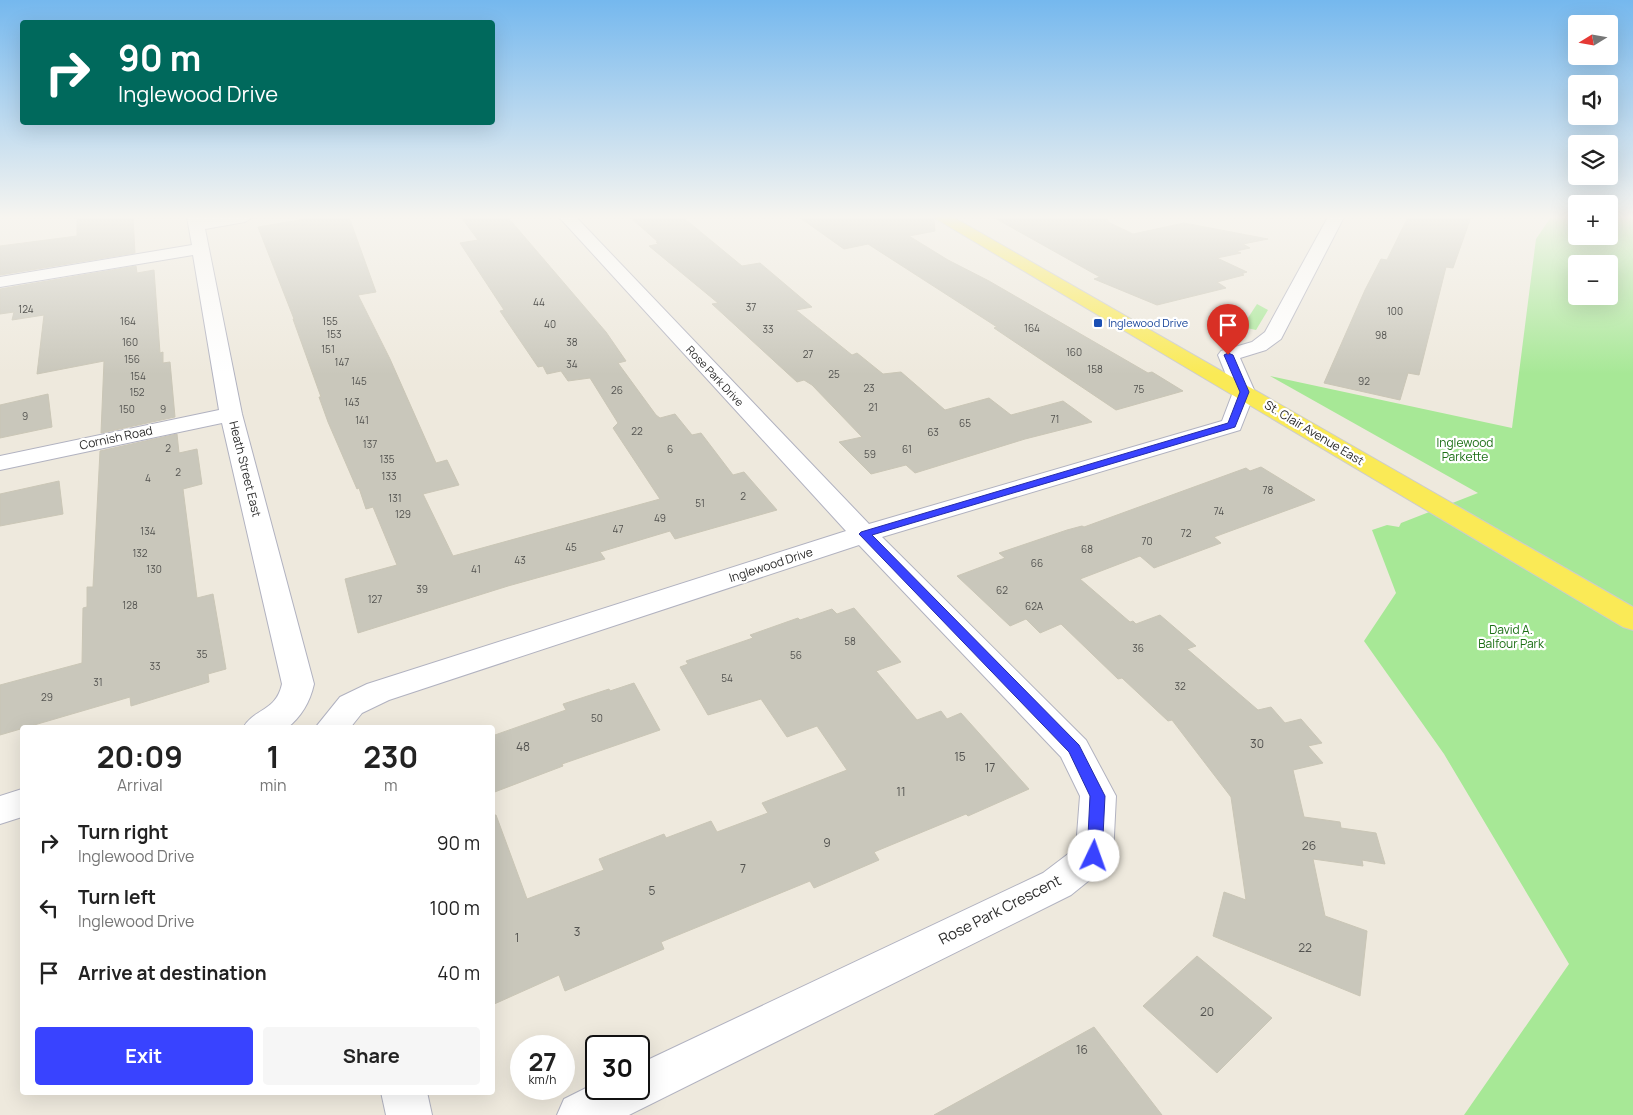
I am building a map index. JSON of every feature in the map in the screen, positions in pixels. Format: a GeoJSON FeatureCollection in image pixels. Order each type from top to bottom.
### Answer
{"type":"FeatureCollection","features":[{"type":"Feature","properties":{"kind":"main road","name":"St. Clair Avenue East"},"geometry":{"type":"LineString","coordinates":[[1031,269],[1633,620]]}},
{"type":"Feature","properties":{"kind":"street"},"geometry":{"type":"LineString","coordinates":[[0,282],[79,269]]}},
{"type":"Feature","properties":{"kind":"street","name":"Heath Street East"},"geometry":{"type":"LineString","coordinates":[[205,269],[231,414],[298,684],[296,697],[271,721]]}},
{"type":"Feature","properties":{"kind":"street","name":"Rose Park Drive"},"geometry":{"type":"LineString","coordinates":[[616,269],[865,534]]}},
{"type":"Feature","properties":{"kind":"street"},"geometry":{"type":"LineString","coordinates":[[1244,392],[1228,355],[1257,348],[1269,341],[1277,331],[1305,269]]}},
{"type":"Feature","properties":{"kind":"street","name":"Inglewood Drive"},"geometry":{"type":"LineString","coordinates":[[332,725],[351,705],[363,697],[865,534],[1232,425],[1244,392]]}},
{"type":"Feature","properties":{"kind":"street","name":"Cornish Road"},"geometry":{"type":"LineString","coordinates":[[0,463],[231,414]]}},
{"type":"Feature","properties":{"kind":"street","name":"Rose Park Crescent"},"geometry":{"type":"LineString","coordinates":[[650,1082],[1057,884],[1094,856],[1098,796],[1074,749],[865,534]]}},
{"type":"Feature","properties":{"kind":"street"},"geometry":{"type":"LineString","coordinates":[[0,810],[20,804]]}},
{"type":"Feature","properties":{"kind":"street"},"geometry":{"type":"LineString","coordinates":[[405,1095],[409,1115]]}},
{"type":"Feature","properties":{"kind":"street"},"geometry":{"type":"LineString","coordinates":[[580,1115],[611,1100]]}},
{"type":"Feature","properties":{"kind":"green space","name":"David A. Balfour Park"},"geometry":{"type":"Polygon","coordinates":[[[1532,269],[1568,269],[1568,305],[1618,305],[1618,269],[1633,269],[1633,1115],[1464,1115],[1569,964],[1444,754],[1364,641],[1396,593],[1372,530],[1387,525],[1399,527],[1401,523],[1478,493],[1270,376],[1512,428],[1532,269]]]}},
{"type":"Feature","properties":{"kind":"green space"},"geometry":{"type":"Polygon","coordinates":[[[1257,304],[1268,310],[1256,330],[1242,327],[1257,304]]]}},
{"type":"Feature","properties":{"kind":"building"},"geometry":{"type":"Polygon","coordinates":[[[0,269],[37,269],[0,275],[0,269]]]}},
{"type":"Feature","properties":{"kind":"building"},"geometry":{"type":"Polygon","coordinates":[[[118,269],[136,269],[137,273],[154,270],[160,353],[163,352],[163,363],[170,362],[175,417],[101,433],[104,361],[37,374],[44,315],[12,320],[14,312],[0,314],[0,289],[118,269]]]}},
{"type":"Feature","properties":{"kind":"building"},"geometry":{"type":"Polygon","coordinates":[[[274,269],[368,269],[376,292],[358,295],[390,359],[436,463],[447,460],[459,485],[423,494],[453,556],[660,499],[613,428],[618,423],[590,378],[568,381],[561,371],[547,374],[543,366],[538,367],[500,311],[504,310],[477,269],[552,269],[606,332],[626,361],[618,363],[656,415],[660,418],[675,414],[692,435],[701,433],[733,475],[744,472],[777,510],[675,539],[670,531],[600,552],[605,559],[508,586],[358,633],[345,579],[397,565],[373,507],[366,509],[359,488],[357,489],[328,422],[294,319],[274,269]]]}},
{"type":"Feature","properties":{"kind":"building"},"geometry":{"type":"Polygon","coordinates":[[[677,269],[767,269],[812,307],[796,310],[852,355],[857,353],[883,374],[901,372],[945,410],[989,398],[1011,415],[1063,401],[1092,422],[1025,439],[915,473],[906,465],[871,474],[839,442],[862,437],[812,385],[804,380],[797,382],[712,304],[718,303],[677,269]]]}},
{"type":"Feature","properties":{"kind":"building"},"geometry":{"type":"Polygon","coordinates":[[[907,269],[966,269],[1183,391],[1116,410],[994,328],[997,327],[907,269]]]}},
{"type":"Feature","properties":{"kind":"building"},"geometry":{"type":"Polygon","coordinates":[[[1086,269],[1241,269],[1247,272],[1241,274],[1244,275],[1217,282],[1226,288],[1157,305],[1094,279],[1100,277],[1086,269]]]}},
{"type":"Feature","properties":{"kind":"building"},"geometry":{"type":"Polygon","coordinates":[[[1376,269],[1445,269],[1419,375],[1408,373],[1400,400],[1324,383],[1376,269]]]}},
{"type":"Feature","properties":{"kind":"building"},"geometry":{"type":"Polygon","coordinates":[[[48,394],[52,427],[0,438],[0,405],[48,394]]]}},
{"type":"Feature","properties":{"kind":"building"},"geometry":{"type":"Polygon","coordinates":[[[177,434],[179,453],[197,449],[202,484],[183,489],[197,598],[213,594],[226,669],[208,674],[209,682],[131,706],[130,697],[34,725],[20,725],[20,729],[0,735],[0,685],[82,663],[83,608],[87,607],[87,587],[93,587],[100,451],[177,434]]]}},
{"type":"Feature","properties":{"kind":"building"},"geometry":{"type":"Polygon","coordinates":[[[1261,467],[1315,500],[1214,537],[1221,543],[1154,568],[1140,556],[1080,579],[1130,622],[1133,621],[1136,624],[1160,615],[1196,646],[1187,649],[1258,710],[1271,707],[1285,723],[1301,719],[1322,743],[1308,746],[1323,763],[1293,770],[1304,817],[1340,822],[1341,828],[1376,833],[1385,864],[1362,860],[1363,866],[1313,859],[1325,916],[1367,931],[1360,996],[1213,936],[1224,892],[1246,900],[1231,797],[1172,720],[1168,721],[1122,678],[1118,679],[1061,624],[1040,633],[1026,619],[1010,626],[957,576],[1005,558],[999,553],[1067,530],[1084,527],[1246,468],[1250,471],[1261,467]]]}},
{"type":"Feature","properties":{"kind":"building"},"geometry":{"type":"Polygon","coordinates":[[[59,481],[63,514],[0,526],[0,494],[59,481]]]}},
{"type":"Feature","properties":{"kind":"building"},"geometry":{"type":"Polygon","coordinates":[[[854,608],[901,662],[876,671],[917,720],[941,711],[947,719],[961,713],[1029,789],[968,816],[966,814],[874,852],[879,860],[814,888],[810,881],[661,942],[664,949],[565,991],[559,975],[495,1004],[495,815],[527,899],[604,870],[599,859],[664,834],[666,838],[711,821],[717,832],[768,813],[762,803],[847,770],[817,726],[787,737],[761,699],[708,715],[680,667],[688,664],[686,661],[753,638],[750,635],[798,618],[800,620],[832,609],[837,614],[854,608]]]}},
{"type":"Feature","properties":{"kind":"building"},"geometry":{"type":"Polygon","coordinates":[[[634,683],[660,730],[562,764],[563,766],[495,792],[495,735],[566,710],[563,704],[609,689],[610,691],[634,683]]]}},
{"type":"Feature","properties":{"kind":"building"},"geometry":{"type":"Polygon","coordinates":[[[1197,956],[1272,1018],[1217,1073],[1143,1006],[1197,956]]]}},
{"type":"Feature","properties":{"kind":"building"},"geometry":{"type":"Polygon","coordinates":[[[1094,1027],[1162,1115],[934,1115],[1094,1027]]]}},
{"type":"Feature","properties":{"kind":"place","name":"Inglewood Drive"},"geometry":{"type":"Point","coordinates":[1098,323]}},
{"type":"Feature","properties":{"kind":"route"},"geometry":{"type":"LineString","coordinates":[[1094,856],[1098,796],[1074,749],[865,534],[1232,425],[1244,392],[1228,355]]}},
{"type":"Feature","properties":{"kind":"park label","name":"Inglewood Parkette"},"geometry":{"type":"Point","coordinates":[1465,450]}}]}
